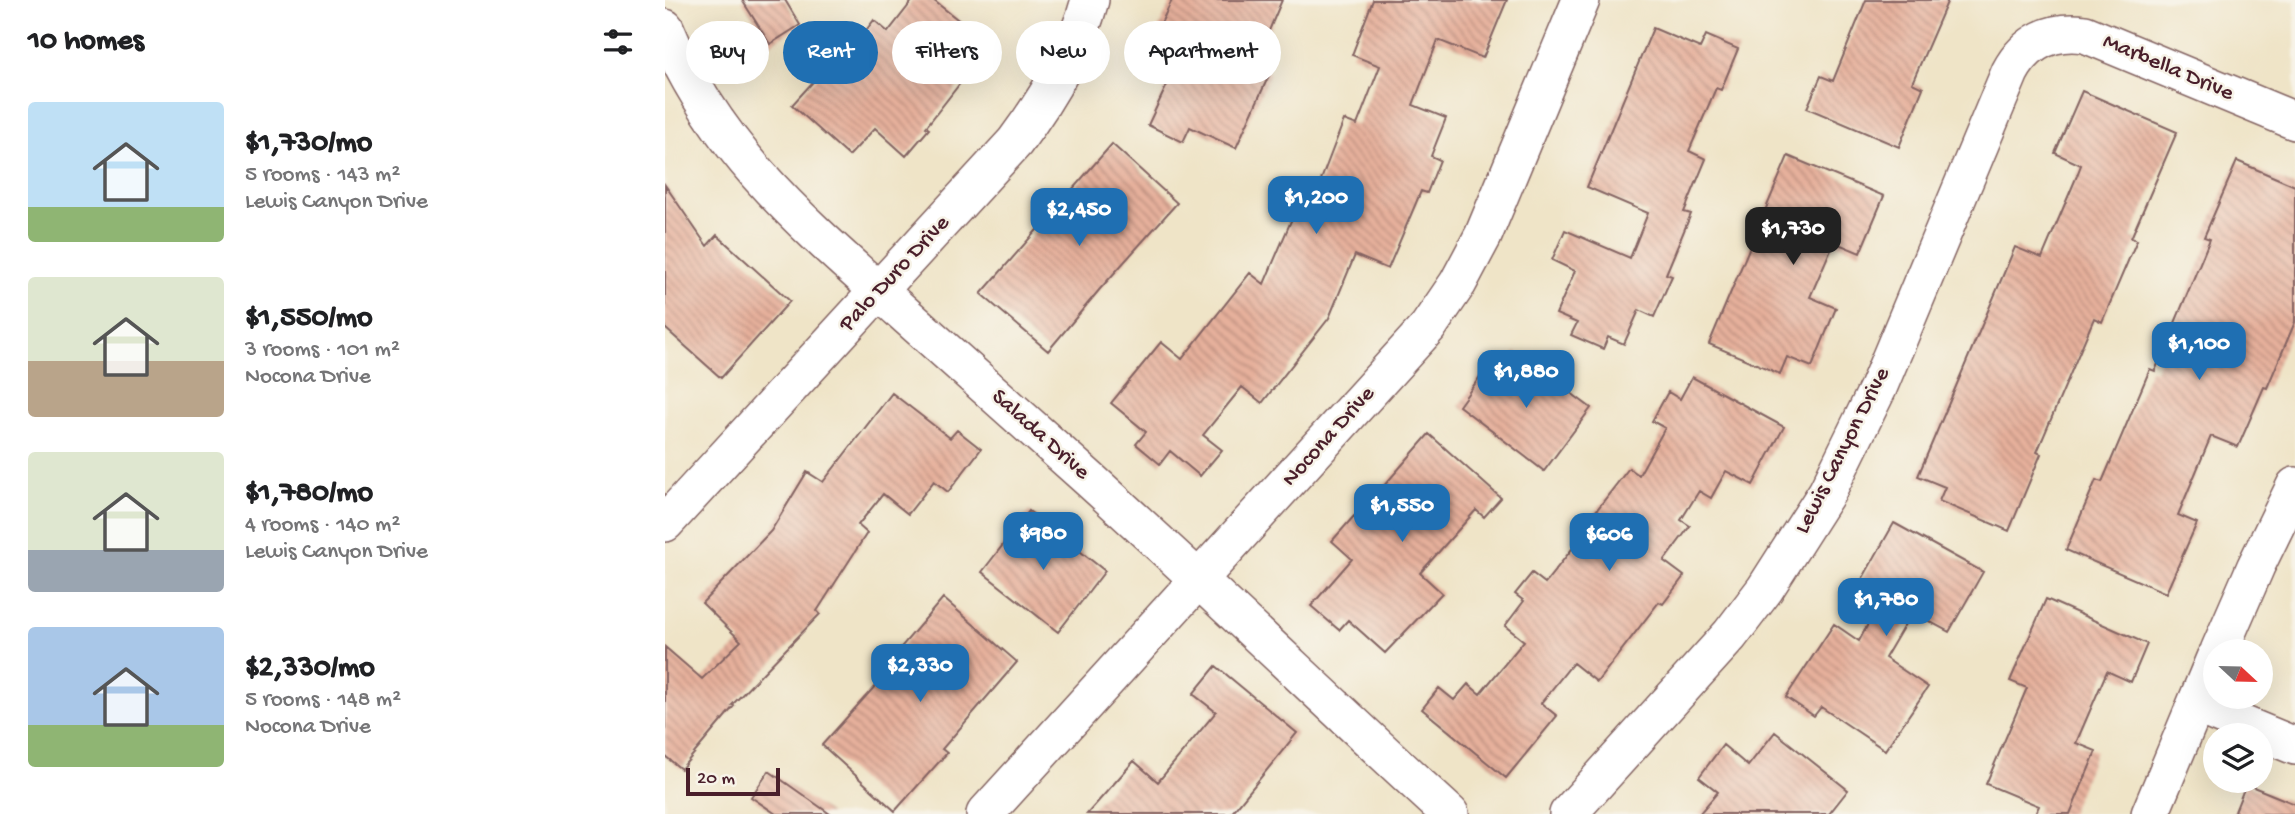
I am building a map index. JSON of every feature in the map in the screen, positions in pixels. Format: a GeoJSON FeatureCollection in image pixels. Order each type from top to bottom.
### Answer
{"type":"FeatureCollection","features":[{"type":"Feature","properties":{"kind":"street","name":"Palo Duro Drive"},"geometry":{"type":"LineString","coordinates":[[665,523],[879,292],[1023,131],[1061,71],[1079,33],[1090,0]]}},
{"type":"Feature","properties":{"kind":"street","name":"Nocona Drive"},"geometry":{"type":"LineString","coordinates":[[985,814],[1411,348],[1443,306],[1483,236],[1581,0]]}},
{"type":"Feature","properties":{"kind":"street","name":"Salada Drive"},"geometry":{"type":"LineString","coordinates":[[665,29],[707,109],[749,166],[793,212],[1200,579],[1450,814]]}},
{"type":"Feature","properties":{"kind":"street","name":"Marbella Drive"},"geometry":{"type":"LineString","coordinates":[[2038,40],[2066,32],[2085,34],[2295,121]]}},
{"type":"Feature","properties":{"kind":"street","name":"Lewis Canyon Drive"},"geometry":{"type":"LineString","coordinates":[[1568,814],[1730,635],[1765,589],[1827,492],[1873,399],[2010,72],[2021,53],[2038,40]]}},
{"type":"Feature","properties":{"kind":"street"},"geometry":{"type":"LineString","coordinates":[[2223,639],[2295,486]]}},
{"type":"Feature","properties":{"kind":"street"},"geometry":{"type":"LineString","coordinates":[[2150,814],[2203,688]]}},
{"type":"Feature","properties":{"kind":"street"},"geometry":{"type":"LineString","coordinates":[[2196,705],[2295,746]]}},
{"type":"Feature","properties":{"kind":"building"},"geometry":{"type":"Polygon","coordinates":[[[742,0],[785,0],[798,21],[783,21],[783,36],[770,44],[769,21],[755,21],[742,0]]]}},
{"type":"Feature","properties":{"kind":"building"},"geometry":{"type":"Polygon","coordinates":[[[913,0],[933,0],[960,21],[897,21],[913,0]]]}},
{"type":"Feature","properties":{"kind":"building"},"geometry":{"type":"Polygon","coordinates":[[[1172,0],[1282,0],[1273,21],[1162,21],[1172,0]]]}},
{"type":"Feature","properties":{"kind":"building"},"geometry":{"type":"Polygon","coordinates":[[[1373,0],[1507,0],[1483,58],[1438,40],[1413,105],[1446,118],[1431,156],[1440,160],[1427,193],[1421,191],[1388,269],[1355,255],[1329,318],[1262,403],[1242,387],[1203,435],[1222,450],[1200,476],[1170,451],[1160,464],[1136,444],[1146,432],[1111,403],[1161,342],[1182,359],[1250,273],[1264,284],[1305,188],[1316,193],[1344,120],[1357,125],[1380,66],[1352,55],[1373,0]]]}},
{"type":"Feature","properties":{"kind":"building"},"geometry":{"type":"Polygon","coordinates":[[[1866,0],[1948,0],[1912,83],[1923,88],[1899,147],[1807,108],[1821,76],[1833,81],[1866,0]]]}},
{"type":"Feature","properties":{"kind":"building"},"geometry":{"type":"Polygon","coordinates":[[[878,23],[888,32],[892,27],[892,84],[960,84],[926,127],[929,129],[906,156],[875,128],[849,156],[792,105],[811,84],[878,84],[878,23]]]}},
{"type":"Feature","properties":{"kind":"building"},"geometry":{"type":"Polygon","coordinates":[[[1653,28],[1700,48],[1706,35],[1738,49],[1721,90],[1716,88],[1689,151],[1706,159],[1684,212],[1691,214],[1666,274],[1672,276],[1654,317],[1639,310],[1624,344],[1608,337],[1603,349],[1571,335],[1577,323],[1556,314],[1575,271],[1552,260],[1565,230],[1630,258],[1648,213],[1587,187],[1653,28]]]}},
{"type":"Feature","properties":{"kind":"building"},"geometry":{"type":"Polygon","coordinates":[[[1167,84],[1265,84],[1236,148],[1190,127],[1183,142],[1148,125],[1167,84]]]}},
{"type":"Feature","properties":{"kind":"building"},"geometry":{"type":"Polygon","coordinates":[[[2082,91],[2177,132],[2131,238],[2137,240],[2102,322],[2094,318],[2037,452],[2041,454],[2009,531],[1939,501],[1945,487],[1918,476],[2015,247],[2042,258],[2081,165],[2055,153],[2082,91]]]}},
{"type":"Feature","properties":{"kind":"building"},"geometry":{"type":"Polygon","coordinates":[[[1112,144],[1177,203],[1048,351],[981,294],[1112,144]]]}},
{"type":"Feature","properties":{"kind":"building"},"geometry":{"type":"Polygon","coordinates":[[[1788,156],[1884,196],[1860,253],[1834,242],[1810,297],[1836,308],[1812,367],[1787,357],[1780,374],[1709,344],[1788,156]]]}},
{"type":"Feature","properties":{"kind":"building"},"geometry":{"type":"Polygon","coordinates":[[[2237,161],[2295,186],[2295,322],[2238,447],[2211,436],[2178,515],[2197,523],[2166,593],[2066,550],[2096,480],[2102,482],[2150,369],[2155,371],[2210,239],[2204,237],[2237,161]]]}},
{"type":"Feature","properties":{"kind":"building"},"geometry":{"type":"Polygon","coordinates":[[[665,185],[707,246],[717,235],[790,301],[721,378],[665,328],[665,185]]]}},
{"type":"Feature","properties":{"kind":"building"},"geometry":{"type":"Polygon","coordinates":[[[1516,352],[1591,408],[1544,471],[1459,406],[1482,374],[1493,382],[1516,352]]]}},
{"type":"Feature","properties":{"kind":"building"},"geometry":{"type":"Polygon","coordinates":[[[1692,377],[1784,427],[1753,485],[1726,471],[1711,498],[1699,491],[1681,520],[1690,526],[1664,561],[1684,576],[1663,604],[1659,602],[1597,682],[1573,663],[1541,703],[1557,716],[1506,778],[1422,709],[1439,688],[1454,700],[1468,684],[1480,694],[1524,641],[1505,626],[1524,601],[1515,594],[1532,573],[1545,583],[1629,468],[1639,475],[1665,428],[1652,421],[1668,392],[1680,399],[1692,377]]]}},
{"type":"Feature","properties":{"kind":"building"},"geometry":{"type":"Polygon","coordinates":[[[892,393],[950,438],[957,430],[981,449],[948,492],[934,481],[908,514],[883,494],[858,525],[867,533],[817,611],[820,614],[732,705],[734,706],[681,769],[665,756],[665,647],[702,679],[741,641],[702,603],[771,531],[807,472],[823,482],[892,393]]]}},
{"type":"Feature","properties":{"kind":"building"},"geometry":{"type":"Polygon","coordinates":[[[1429,434],[1501,498],[1484,517],[1476,510],[1420,573],[1442,593],[1385,653],[1348,620],[1339,630],[1311,606],[1352,559],[1332,541],[1354,516],[1356,518],[1429,434]]]}},
{"type":"Feature","properties":{"kind":"building"},"geometry":{"type":"Polygon","coordinates":[[[1029,511],[1105,571],[1058,632],[982,572],[1029,511]]]}},
{"type":"Feature","properties":{"kind":"building"},"geometry":{"type":"Polygon","coordinates":[[[1894,523],[1983,572],[1949,632],[1912,612],[1885,658],[1928,687],[1885,750],[1821,707],[1814,716],[1786,697],[1834,624],[1859,641],[1883,596],[1860,583],[1894,523]]]}},
{"type":"Feature","properties":{"kind":"building"},"geometry":{"type":"Polygon","coordinates":[[[943,598],[1017,662],[942,749],[947,753],[895,811],[822,745],[895,664],[890,660],[943,598]]]}},
{"type":"Feature","properties":{"kind":"building"},"geometry":{"type":"Polygon","coordinates":[[[2046,599],[2147,644],[2131,682],[2107,671],[2076,743],[2096,751],[2070,814],[2035,814],[2039,806],[1986,784],[2027,688],[2010,681],[2046,599]]]}},
{"type":"Feature","properties":{"kind":"building"},"geometry":{"type":"Polygon","coordinates":[[[1216,666],[1297,733],[1231,814],[1087,814],[1134,761],[1158,782],[1216,712],[1193,694],[1216,666]]]}},
{"type":"Feature","properties":{"kind":"building"},"geometry":{"type":"Polygon","coordinates":[[[1775,732],[1848,790],[1829,814],[1699,814],[1718,792],[1699,777],[1723,745],[1748,766],[1775,732]]]}},
{"type":"Feature","properties":{"kind":"building"},"geometry":{"type":"Polygon","coordinates":[[[769,771],[830,814],[776,814],[751,797],[769,771]]]}},
{"type":"Feature","properties":{"kind":"building"},"geometry":{"type":"Polygon","coordinates":[[[2242,793],[2268,793],[2295,804],[2295,814],[2234,814],[2242,793]]]}}]}
